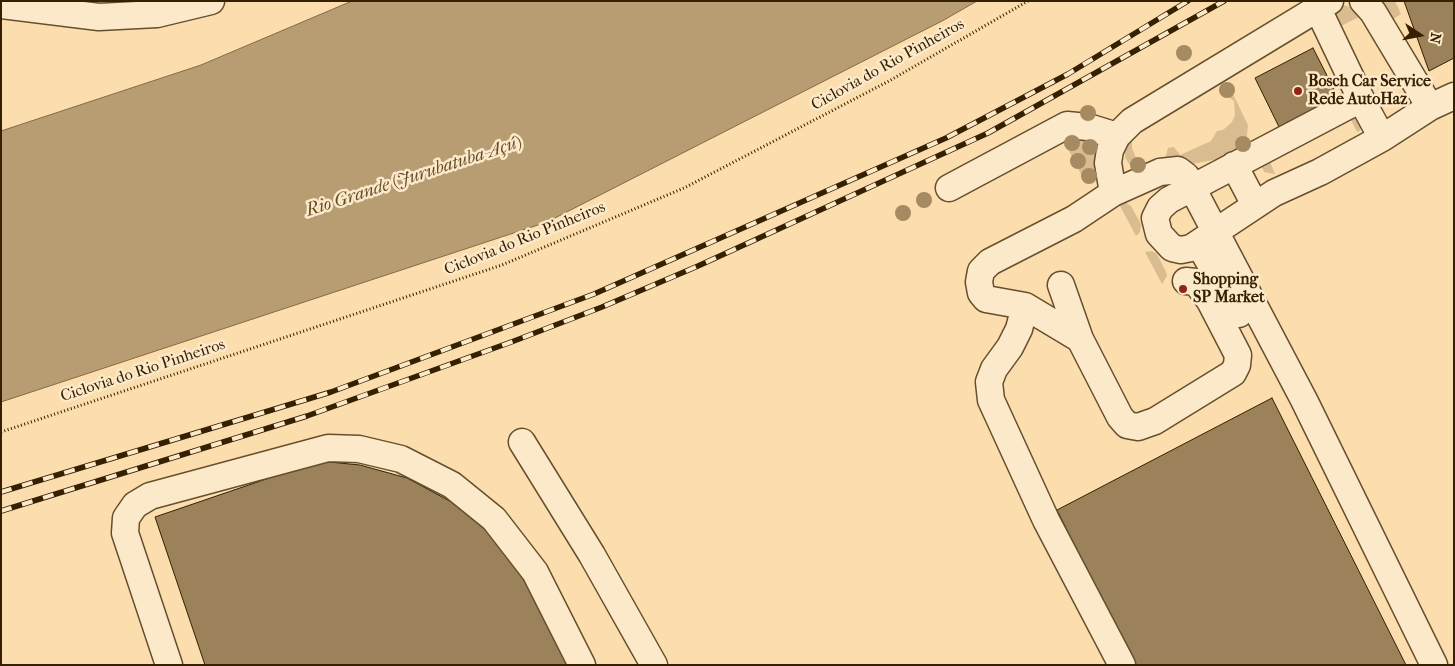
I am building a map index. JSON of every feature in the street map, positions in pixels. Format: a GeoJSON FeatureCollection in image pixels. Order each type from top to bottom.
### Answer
{"type":"FeatureCollection","features":[{"type":"Feature","properties":{"kind":"lane"},"geometry":{"type":"LineString","coordinates":[[1,5],[99,17],[157,14],[211,1]]}},
{"type":"Feature","properties":{"kind":"lane"},"geometry":{"type":"LineString","coordinates":[[1363,1],[1373,12],[1430,107]]}},
{"type":"Feature","properties":{"kind":"lane"},"geometry":{"type":"LineString","coordinates":[[1382,138],[1360,98],[1324,5],[1132,121],[1117,136],[1110,150],[1108,163],[1124,187],[1154,218],[1159,234],[1172,248],[1181,250],[1191,248],[1274,193],[1320,172],[1382,138],[1430,107],[1454,96]]}},
{"type":"Feature","properties":{"kind":"lane"},"geometry":{"type":"LineString","coordinates":[[1154,218],[1160,208],[1169,200],[1360,98]]}},
{"type":"Feature","properties":{"kind":"lane"},"geometry":{"type":"LineString","coordinates":[[949,188],[1067,125],[1088,127],[1117,136]]}},
{"type":"Feature","properties":{"kind":"lane"},"geometry":{"type":"LineString","coordinates":[[1234,165],[1255,205]]}},
{"type":"Feature","properties":{"kind":"lane"},"geometry":{"type":"LineString","coordinates":[[1080,339],[1025,306],[986,299],[981,294],[981,271],[990,262],[1074,219],[1124,187],[1160,172],[1178,170],[1186,176],[1192,188],[1207,238],[1304,400],[1434,665]]}},
{"type":"Feature","properties":{"kind":"lane"},"geometry":{"type":"LineString","coordinates":[[1225,270],[1285,402],[1418,665]]}},
{"type":"Feature","properties":{"kind":"lane"},"geometry":{"type":"LineString","coordinates":[[1061,285],[1080,339],[1120,416],[1127,425],[1138,427],[1155,421],[1233,373],[1237,365],[1238,355],[1210,301],[1196,282],[1186,281]]}},
{"type":"Feature","properties":{"kind":"lane"},"geometry":{"type":"LineString","coordinates":[[1025,306],[1013,341],[994,369],[989,382],[991,400],[1046,520],[1122,665]]}},
{"type":"Feature","properties":{"kind":"lane"},"geometry":{"type":"LineString","coordinates":[[522,442],[592,555],[654,665]]}},
{"type":"Feature","properties":{"kind":"lane"},"geometry":{"type":"LineString","coordinates":[[168,665],[125,533],[126,518],[135,505],[150,496],[328,448],[359,449],[401,459],[452,485],[494,519],[535,572],[582,665]]}},
{"type":"Feature","properties":{"kind":"path","name":"Ciclovia do Rio Pinheiros"},"geometry":{"type":"LineString","coordinates":[[1,432],[502,266],[684,188],[889,81],[1028,1]]}},
{"type":"Feature","properties":{"kind":"shaded area"},"geometry":{"type":"Polygon","coordinates":[[[1382,1],[1395,1],[1401,14],[1392,20],[1382,1]]]}},
{"type":"Feature","properties":{"kind":"shaded area"},"geometry":{"type":"Polygon","coordinates":[[[1344,5],[1355,9],[1361,16],[1337,28],[1333,12],[1338,7],[1344,5]]]}},
{"type":"Feature","properties":{"kind":"shaded area"},"geometry":{"type":"Polygon","coordinates":[[[1229,86],[1248,125],[1246,145],[1234,156],[1156,171],[1141,171],[1129,164],[1125,157],[1125,145],[1132,139],[1132,148],[1136,158],[1151,165],[1166,156],[1168,148],[1174,147],[1180,155],[1211,141],[1217,131],[1223,130],[1232,122],[1235,115],[1234,101],[1219,90],[1229,86]]]}},
{"type":"Feature","properties":{"kind":"shaded area"},"geometry":{"type":"Polygon","coordinates":[[[1350,109],[1358,113],[1362,121],[1360,131],[1357,132],[1349,116],[1268,157],[1275,174],[1264,172],[1259,160],[1264,152],[1350,109]]]}},
{"type":"Feature","properties":{"kind":"shaded area"},"geometry":{"type":"Polygon","coordinates":[[[1061,135],[1100,142],[1100,176],[1086,184],[1061,135]]]}},
{"type":"Feature","properties":{"kind":"shaded area"},"geometry":{"type":"Polygon","coordinates":[[[1126,203],[1131,206],[1141,224],[1140,232],[1136,236],[1119,204],[1126,203]]]}},
{"type":"Feature","properties":{"kind":"shaded area"},"geometry":{"type":"Polygon","coordinates":[[[1152,251],[1157,254],[1166,272],[1167,276],[1162,284],[1145,252],[1152,251]]]}},
{"type":"Feature","properties":{"kind":"water","name":"Rio Grande (Jurubatuba-Açú)"},"geometry":{"type":"Polygon","coordinates":[[[352,1],[977,1],[944,20],[547,222],[1,402],[1,131],[201,65],[352,1]]]}},
{"type":"Feature","properties":{"kind":"building"},"geometry":{"type":"Polygon","coordinates":[[[1404,1],[1454,1],[1454,58],[1429,71],[1404,1]]]}},
{"type":"Feature","properties":{"kind":"building","name":"Bosch Car Service Rede AutoHaz"},"geometry":{"type":"Polygon","coordinates":[[[1313,48],[1341,103],[1282,133],[1255,78],[1313,48]]]}},
{"type":"Feature","properties":{"kind":"building"},"geometry":{"type":"Polygon","coordinates":[[[1272,398],[1406,665],[1134,665],[1057,510],[1272,398]]]}},
{"type":"Feature","properties":{"kind":"building"},"geometry":{"type":"Polygon","coordinates":[[[319,461],[360,465],[407,478],[470,512],[519,560],[572,665],[205,665],[155,517],[319,461]]]}},
{"type":"Feature","properties":{"kind":"railway"},"geometry":{"type":"LineString","coordinates":[[1,492],[331,392],[594,294],[946,138],[1068,74],[1188,1]]}},
{"type":"Feature","properties":{"kind":"railway"},"geometry":{"type":"LineString","coordinates":[[1,511],[307,416],[602,307],[698,266],[988,133],[1224,1]]}},
{"type":"Feature","properties":{"kind":"place","name":"Bosch Car Service Rede AutoHaz"},"geometry":{"type":"Point","coordinates":[1298,91]}},
{"type":"Feature","properties":{"kind":"place","name":"Shopping SP Market"},"geometry":{"type":"Point","coordinates":[1183,289]}}]}
